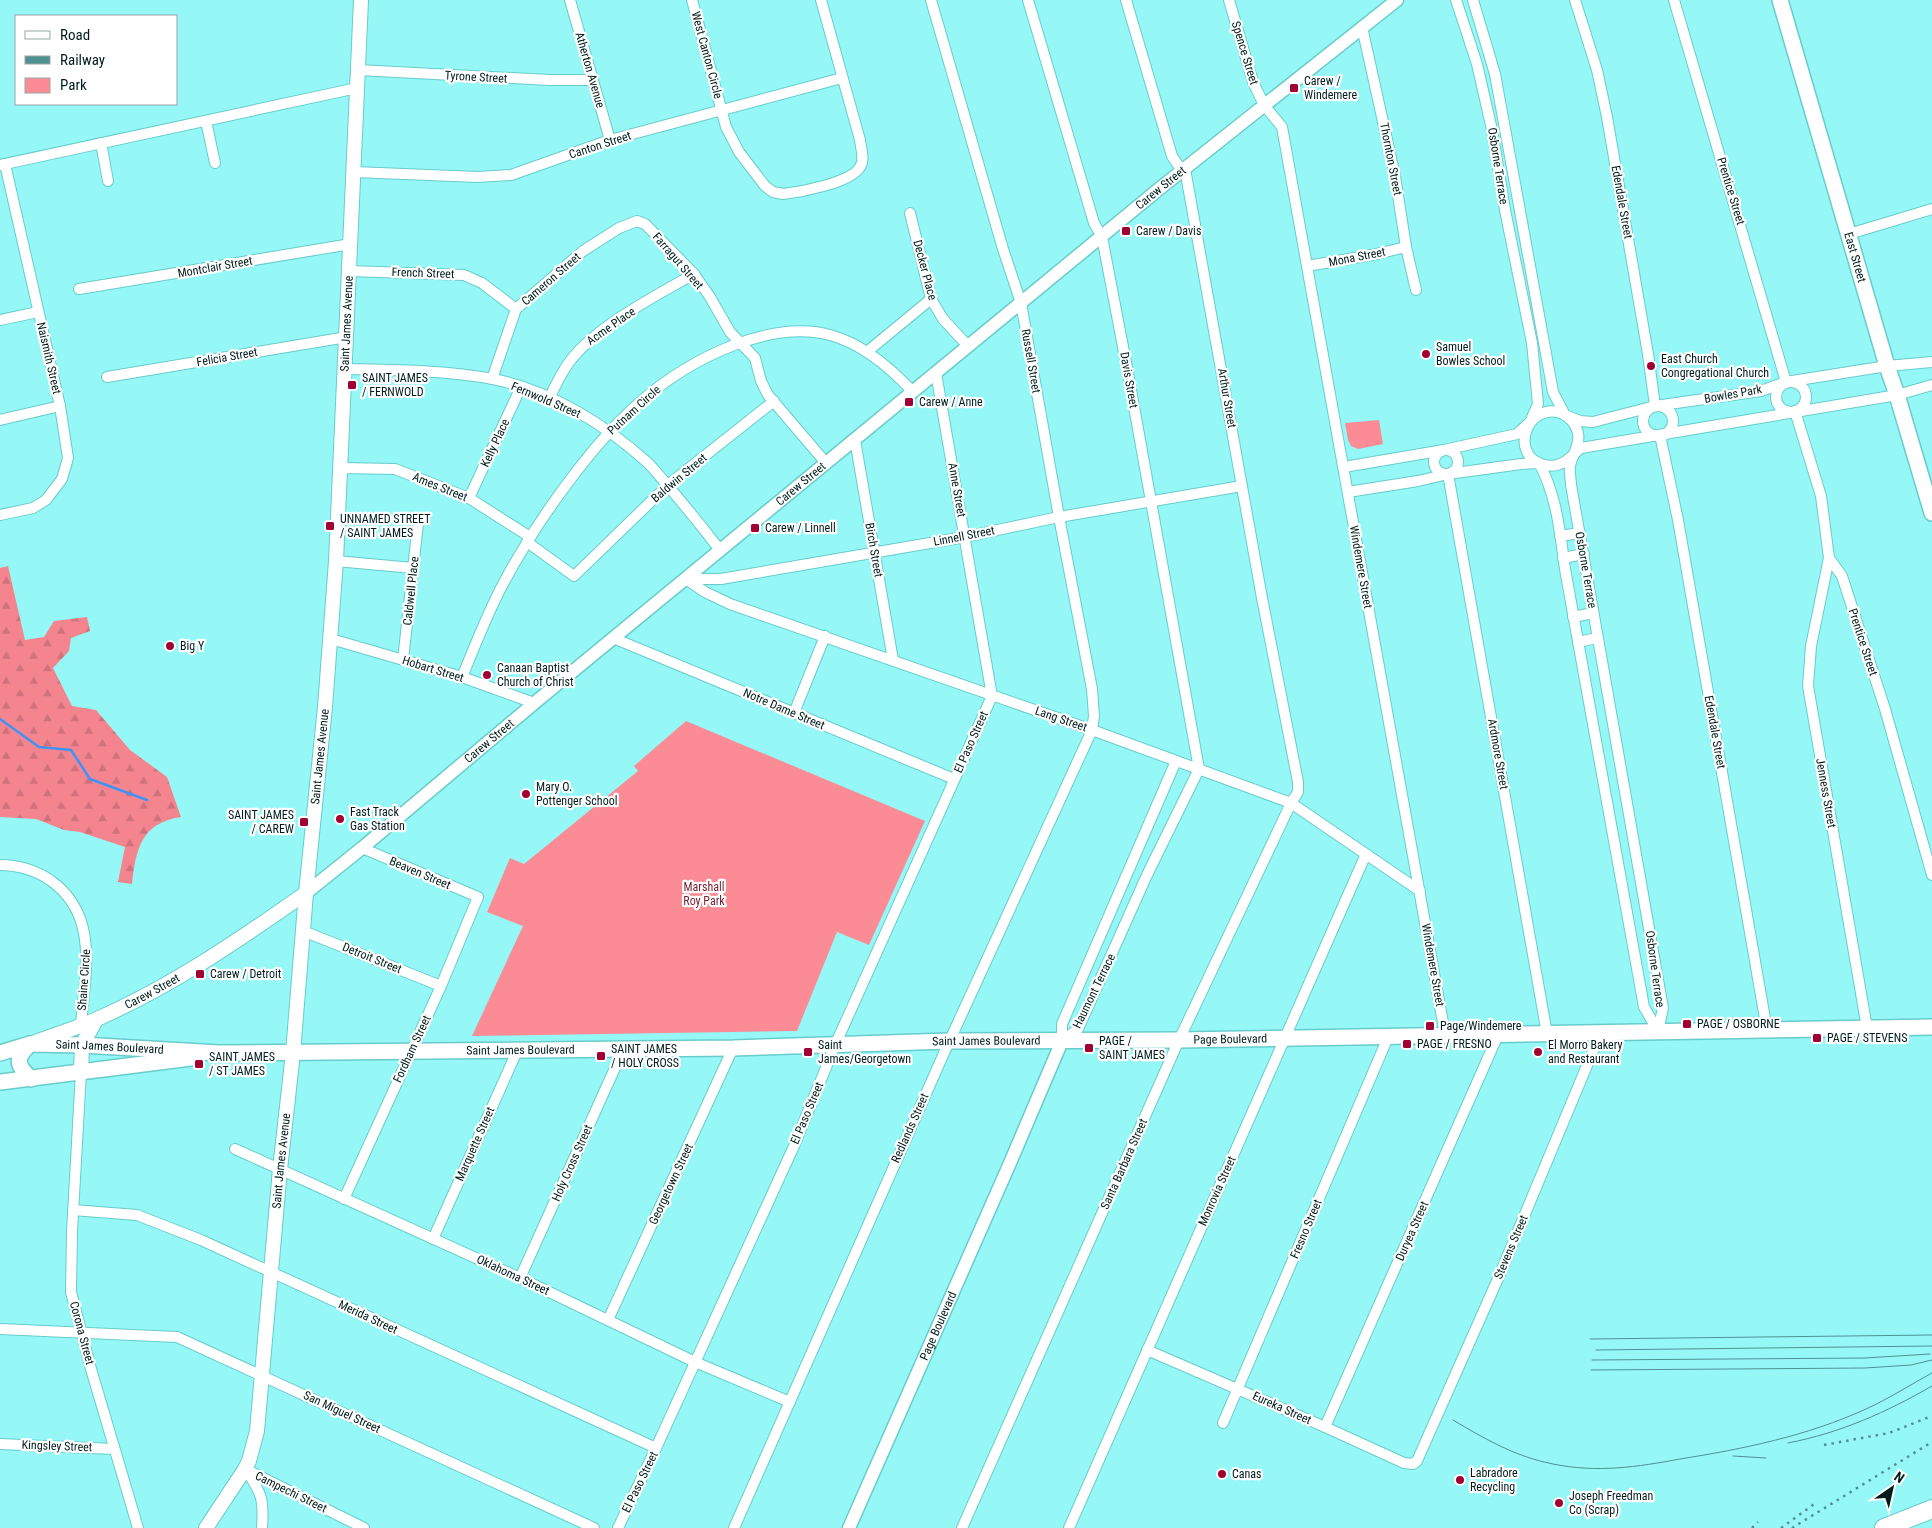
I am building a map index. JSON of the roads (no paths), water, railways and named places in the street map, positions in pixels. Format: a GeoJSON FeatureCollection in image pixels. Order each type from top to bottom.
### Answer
{"type":"FeatureCollection","features":[{"type":"Feature","properties":{"kind":"highway"},"geometry":{"type":"LineString","coordinates":[[1884,1528],[1932,1509]]}},
{"type":"Feature","properties":{"kind":"main road","name":"Saint James Avenue"},"geometry":{"type":"LineString","coordinates":[[206,1528],[245,1469],[257,1431],[331,639],[346,369],[361,0]]}},
{"type":"Feature","properties":{"kind":"main road","name":"East Street"},"geometry":{"type":"LineString","coordinates":[[1780,0],[1932,513]]}},
{"type":"Feature","properties":{"kind":"main road","name":"Carew Street"},"geometry":{"type":"LineString","coordinates":[[0,1054],[96,1020],[189,972],[234,944],[306,893]]}},
{"type":"Feature","properties":{"kind":"main road"},"geometry":{"type":"LineString","coordinates":[[0,1082],[81,1072],[82,1045],[96,1020]]}},
{"type":"Feature","properties":{"kind":"main road","name":"Page Boulevard"},"geometry":{"type":"LineString","coordinates":[[1062,1041],[1932,1027]]}},
{"type":"Feature","properties":{"kind":"main road","name":"Saint James Boulevard"},"geometry":{"type":"LineString","coordinates":[[30,1044],[219,1053],[733,1048],[836,1043],[1062,1041]]}},
{"type":"Feature","properties":{"kind":"main road"},"geometry":{"type":"LineString","coordinates":[[30,1044],[21,1053],[18,1060],[21,1069],[31,1079]]}},
{"type":"Feature","properties":{"kind":"main road","name":"Saint James Boulevard"},"geometry":{"type":"LineString","coordinates":[[81,1072],[219,1053]]}},
{"type":"Feature","properties":{"kind":"street","name":"Atherton Avenue"},"geometry":{"type":"LineString","coordinates":[[570,0],[610,140]]}},
{"type":"Feature","properties":{"kind":"street","name":"West Canton Circle"},"geometry":{"type":"LineString","coordinates":[[692,0],[726,127],[739,152],[770,190],[780,194],[789,193],[842,180],[856,172],[861,166],[860,140],[842,78]]}},
{"type":"Feature","properties":{"kind":"street"},"geometry":{"type":"LineString","coordinates":[[821,0],[842,78]]}},
{"type":"Feature","properties":{"kind":"street","name":"Russell Street"},"geometry":{"type":"LineString","coordinates":[[931,0],[1003,249],[1021,303],[1092,689],[1094,716],[1092,730]]}},
{"type":"Feature","properties":{"kind":"street","name":"Davis Street"},"geometry":{"type":"LineString","coordinates":[[1028,0],[1094,223],[1102,237],[1199,769]]}},
{"type":"Feature","properties":{"kind":"street","name":"Arthur Street"},"geometry":{"type":"LineString","coordinates":[[1126,0],[1172,156],[1178,165],[1185,169],[1298,782],[1298,792],[1291,803]]}},
{"type":"Feature","properties":{"kind":"street","name":"Spence Street"},"geometry":{"type":"LineString","coordinates":[[1229,0],[1252,82],[1264,105]]}},
{"type":"Feature","properties":{"kind":"street","name":"Carew Street"},"geometry":{"type":"LineString","coordinates":[[306,893],[968,346],[1264,105],[1397,0]]}},
{"type":"Feature","properties":{"kind":"street","name":"Osborne Terrace"},"geometry":{"type":"LineString","coordinates":[[1456,0],[1484,90],[1505,210],[1532,343],[1538,404],[1530,422]]}},
{"type":"Feature","properties":{"kind":"street","name":"Osborne Terrace"},"geometry":{"type":"LineString","coordinates":[[1473,0],[1496,74],[1551,384],[1556,400],[1565,415]]}},
{"type":"Feature","properties":{"kind":"street","name":"Edendale Street"},"geometry":{"type":"LineString","coordinates":[[1575,0],[1597,70],[1607,117],[1648,354],[1655,406]]}},
{"type":"Feature","properties":{"kind":"street","name":"Prentice Street"},"geometry":{"type":"LineString","coordinates":[[1674,0],[1786,382]]}},
{"type":"Feature","properties":{"kind":"street","name":"Thornton Street"},"geometry":{"type":"LineString","coordinates":[[1362,28],[1395,176],[1406,247],[1416,290]]}},
{"type":"Feature","properties":{"kind":"street","name":"Tyrone Street"},"geometry":{"type":"LineString","coordinates":[[358,70],[541,80],[593,80]]}},
{"type":"Feature","properties":{"kind":"street","name":"Canton Street"},"geometry":{"type":"LineString","coordinates":[[354,172],[478,177],[511,175],[610,140],[842,78]]}},
{"type":"Feature","properties":{"kind":"street","name":"Naismith Street"},"geometry":{"type":"LineString","coordinates":[[0,515],[32,508],[46,500],[62,479],[68,458],[60,406],[2,164],[357,88]]}},
{"type":"Feature","properties":{"kind":"street","name":"Windemere Street"},"geometry":{"type":"LineString","coordinates":[[1264,105],[1282,127],[1445,1034]]}},
{"type":"Feature","properties":{"kind":"street"},"geometry":{"type":"LineString","coordinates":[[206,121],[215,163]]}},
{"type":"Feature","properties":{"kind":"street"},"geometry":{"type":"LineString","coordinates":[[101,143],[108,181]]}},
{"type":"Feature","properties":{"kind":"street"},"geometry":{"type":"LineString","coordinates":[[1849,234],[1932,209]]}},
{"type":"Feature","properties":{"kind":"street","name":"Decker Place"},"geometry":{"type":"LineString","coordinates":[[910,213],[930,298],[943,318],[968,346]]}},
{"type":"Feature","properties":{"kind":"street","name":"Farragut Street"},"geometry":{"type":"LineString","coordinates":[[597,242],[625,225],[636,221],[645,224],[694,274],[730,332],[755,358],[764,388],[826,463]]}},
{"type":"Feature","properties":{"kind":"street","name":"Cameron Street"},"geometry":{"type":"LineString","coordinates":[[492,379],[516,309],[560,270],[597,242]]}},
{"type":"Feature","properties":{"kind":"street","name":"Montclair Street"},"geometry":{"type":"LineString","coordinates":[[80,289],[351,244]]}},
{"type":"Feature","properties":{"kind":"street","name":"Mona Street"},"geometry":{"type":"LineString","coordinates":[[1307,266],[1406,247]]}},
{"type":"Feature","properties":{"kind":"street","name":"French Street"},"geometry":{"type":"LineString","coordinates":[[350,271],[464,275],[482,282],[516,309]]}},
{"type":"Feature","properties":{"kind":"street","name":"Acme Place"},"geometry":{"type":"LineString","coordinates":[[549,399],[565,368],[588,342],[622,317],[694,274]]}},
{"type":"Feature","properties":{"kind":"street"},"geometry":{"type":"LineString","coordinates":[[868,351],[930,298]]}},
{"type":"Feature","properties":{"kind":"street"},"geometry":{"type":"LineString","coordinates":[[0,320],[38,312]]}},
{"type":"Feature","properties":{"kind":"street","name":"Putnam Circle"},"geometry":{"type":"LineString","coordinates":[[462,677],[502,585],[528,539],[575,472],[609,431],[637,404],[676,374],[702,359],[769,333],[790,330],[807,331],[842,339],[868,351],[893,370],[913,392]]}},
{"type":"Feature","properties":{"kind":"street","name":"Felicia Street"},"geometry":{"type":"LineString","coordinates":[[107,377],[347,337]]}},
{"type":"Feature","properties":{"kind":"street","name":"Bowles Park"},"geometry":{"type":"LineString","coordinates":[[1344,467],[1444,450],[1517,434],[1544,413],[1554,412],[1580,421],[1593,422],[1655,406],[1761,391],[1786,382],[1887,366],[1932,362]]}},
{"type":"Feature","properties":{"kind":"street","name":"Fernwold Street"},"geometry":{"type":"LineString","coordinates":[[346,369],[419,372],[492,379],[521,387],[573,409],[609,431],[649,464],[720,550]]}},
{"type":"Feature","properties":{"kind":"street","name":"Anne Street"},"geometry":{"type":"LineString","coordinates":[[936,373],[992,696]]}},
{"type":"Feature","properties":{"kind":"street"},"geometry":{"type":"LineString","coordinates":[[1786,382],[1798,383],[1805,392],[1804,404],[1795,411],[1787,412],[1780,408],[1776,401],[1776,393],[1779,386],[1786,382]]}},
{"type":"Feature","properties":{"kind":"street"},"geometry":{"type":"LineString","coordinates":[[1348,492],[1418,481],[1448,474],[1521,464],[1559,465],[1568,460],[1581,448],[1897,395],[1932,385]]}},
{"type":"Feature","properties":{"kind":"street","name":"Kelly Place"},"geometry":{"type":"LineString","coordinates":[[469,498],[521,387]]}},
{"type":"Feature","properties":{"kind":"street","name":"Baldwin Street"},"geometry":{"type":"LineString","coordinates":[[589,561],[668,486],[774,401]]}},
{"type":"Feature","properties":{"kind":"street"},"geometry":{"type":"LineString","coordinates":[[0,420],[60,406]]}},
{"type":"Feature","properties":{"kind":"street"},"geometry":{"type":"LineString","coordinates":[[1655,406],[1666,408],[1673,421],[1670,430],[1660,435],[1655,435],[1647,430],[1644,421],[1647,411],[1655,406]]}},
{"type":"Feature","properties":{"kind":"street","name":"Prentice Street"},"geometry":{"type":"LineString","coordinates":[[1795,411],[1821,496],[1829,558],[1842,576],[1876,681],[1932,875]]}},
{"type":"Feature","properties":{"kind":"street"},"geometry":{"type":"LineString","coordinates":[[1565,415],[1575,425],[1578,434],[1578,444],[1575,453]]}},
{"type":"Feature","properties":{"kind":"street"},"geometry":{"type":"LineString","coordinates":[[1530,422],[1525,432],[1525,444],[1530,455],[1539,463]]}},
{"type":"Feature","properties":{"kind":"street","name":"Edendale Street"},"geometry":{"type":"LineString","coordinates":[[1660,435],[1678,520],[1767,1030]]}},
{"type":"Feature","properties":{"kind":"street","name":"Birch Street"},"geometry":{"type":"LineString","coordinates":[[855,440],[892,660]]}},
{"type":"Feature","properties":{"kind":"street","name":"Ardmore Street"},"geometry":{"type":"LineString","coordinates":[[1444,450],[1453,452],[1458,460],[1456,469],[1448,474],[1438,471],[1434,461],[1435,456],[1444,450]]}},
{"type":"Feature","properties":{"kind":"street","name":"Osborne Terrace"},"geometry":{"type":"LineString","coordinates":[[1575,453],[1570,464],[1580,533],[1663,1008],[1658,1031]]}},
{"type":"Feature","properties":{"kind":"street","name":"Osborne Terrace"},"geometry":{"type":"LineString","coordinates":[[1539,463],[1547,477],[1553,496],[1573,617],[1644,1007],[1658,1031]]}},
{"type":"Feature","properties":{"kind":"street","name":"Ames Street"},"geometry":{"type":"LineString","coordinates":[[341,468],[393,468],[469,498],[528,539],[574,576],[589,561]]}},
{"type":"Feature","properties":{"kind":"street","name":"Ardmore Street"},"geometry":{"type":"LineString","coordinates":[[1448,474],[1547,1034]]}},
{"type":"Feature","properties":{"kind":"street","name":"Linnell Street"},"geometry":{"type":"LineString","coordinates":[[686,578],[721,578],[965,537],[1059,517],[1242,486]]}},
{"type":"Feature","properties":{"kind":"street","name":"Caldwell Place"},"geometry":{"type":"LineString","coordinates":[[404,660],[418,523]]}},
{"type":"Feature","properties":{"kind":"street"},"geometry":{"type":"LineString","coordinates":[[1560,536],[1580,533]]}},
{"type":"Feature","properties":{"kind":"street"},"geometry":{"type":"LineString","coordinates":[[1563,558],[1584,554]]}},
{"type":"Feature","properties":{"kind":"street","name":"Jenness Street"},"geometry":{"type":"LineString","coordinates":[[1829,558],[1811,646],[1808,686],[1867,1028]]}},
{"type":"Feature","properties":{"kind":"street"},"geometry":{"type":"LineString","coordinates":[[336,561],[413,568]]}},
{"type":"Feature","properties":{"kind":"street","name":"Lang Street"},"geometry":{"type":"LineString","coordinates":[[686,578],[705,592],[730,604],[1092,730],[1291,803],[1420,891]]}},
{"type":"Feature","properties":{"kind":"street"},"geometry":{"type":"LineString","coordinates":[[1573,617],[1593,614]]}},
{"type":"Feature","properties":{"kind":"street"},"geometry":{"type":"LineString","coordinates":[[794,713],[825,636]]}},
{"type":"Feature","properties":{"kind":"street","name":"Notre Dame Street"},"geometry":{"type":"LineString","coordinates":[[613,638],[954,779]]}},
{"type":"Feature","properties":{"kind":"street"},"geometry":{"type":"LineString","coordinates":[[1578,642],[1598,638]]}},
{"type":"Feature","properties":{"kind":"street","name":"Hobart Street"},"geometry":{"type":"LineString","coordinates":[[331,639],[462,677],[534,703]]}},
{"type":"Feature","properties":{"kind":"street","name":"El Paso Street"},"geometry":{"type":"LineString","coordinates":[[618,1528],[794,1146],[836,1043],[992,696]]}},
{"type":"Feature","properties":{"kind":"street"},"geometry":{"type":"LineString","coordinates":[[1592,720],[1611,718]]}},
{"type":"Feature","properties":{"kind":"street","name":"Redlands Street"},"geometry":{"type":"LineString","coordinates":[[734,1528],[949,1041],[1092,730]]}},
{"type":"Feature","properties":{"kind":"street"},"geometry":{"type":"LineString","coordinates":[[1597,746],[1616,744]]}},
{"type":"Feature","properties":{"kind":"street","name":"Haumont Terrace"},"geometry":{"type":"LineString","coordinates":[[1062,1041],[1062,1024],[1176,761]]}},
{"type":"Feature","properties":{"kind":"street","name":"Haumont Terrace"},"geometry":{"type":"LineString","coordinates":[[1062,1041],[1078,1029],[1139,893],[1199,769]]}},
{"type":"Feature","properties":{"kind":"street","name":"Santa Barbara Street"},"geometry":{"type":"LineString","coordinates":[[962,1528],[1179,1040],[1291,803]]}},
{"type":"Feature","properties":{"kind":"street"},"geometry":{"type":"LineString","coordinates":[[1612,828],[1631,825]]}},
{"type":"Feature","properties":{"kind":"street","name":"Beaven Street"},"geometry":{"type":"LineString","coordinates":[[362,848],[478,898]]}},
{"type":"Feature","properties":{"kind":"street"},"geometry":{"type":"LineString","coordinates":[[1616,852],[1635,850]]}},
{"type":"Feature","properties":{"kind":"street","name":"Monrovia Street"},"geometry":{"type":"LineString","coordinates":[[1069,1528],[1366,854]]}},
{"type":"Feature","properties":{"kind":"street","name":"Shaine Circle"},"geometry":{"type":"LineString","coordinates":[[0,865],[22,867],[45,877],[64,891],[77,910],[85,930],[87,948],[81,1025]]}},
{"type":"Feature","properties":{"kind":"street"},"geometry":{"type":"LineString","coordinates":[[1122,886],[1139,893]]}},
{"type":"Feature","properties":{"kind":"street","name":"Fordham Street"},"geometry":{"type":"LineString","coordinates":[[344,1199],[441,986],[478,898]]}},
{"type":"Feature","properties":{"kind":"street","name":"Detroit Street"},"geometry":{"type":"LineString","coordinates":[[303,931],[441,986]]}},
{"type":"Feature","properties":{"kind":"street"},"geometry":{"type":"LineString","coordinates":[[1635,951],[1653,949]]}},
{"type":"Feature","properties":{"kind":"street","name":"Stevens Street"},"geometry":{"type":"LineString","coordinates":[[1417,1461],[1504,1265],[1602,1032]]}},
{"type":"Feature","properties":{"kind":"street","name":"Duryea Street"},"geometry":{"type":"LineString","coordinates":[[1325,1427],[1498,1035]]}},
{"type":"Feature","properties":{"kind":"street","name":"Fresno Street"},"geometry":{"type":"LineString","coordinates":[[1223,1423],[1389,1036]]}},
{"type":"Feature","properties":{"kind":"street","name":"Page Boulevard"},"geometry":{"type":"LineString","coordinates":[[849,1528],[1062,1041]]}},
{"type":"Feature","properties":{"kind":"street","name":"Holy Cross Street"},"geometry":{"type":"LineString","coordinates":[[520,1278],[624,1048]]}},
{"type":"Feature","properties":{"kind":"street","name":"Georgetown Street"},"geometry":{"type":"LineString","coordinates":[[608,1320],[733,1048]]}},
{"type":"Feature","properties":{"kind":"street","name":"Marquette Street"},"geometry":{"type":"LineString","coordinates":[[433,1239],[518,1050]]}},
{"type":"Feature","properties":{"kind":"street","name":"Corona Street"},"geometry":{"type":"LineString","coordinates":[[81,1072],[73,1210],[71,1292],[114,1449],[138,1528]]}},
{"type":"Feature","properties":{"kind":"street","name":"Oklahoma Street"},"geometry":{"type":"LineString","coordinates":[[235,1149],[520,1278],[695,1362],[790,1402]]}},
{"type":"Feature","properties":{"kind":"street","name":"Merida Street"},"geometry":{"type":"LineString","coordinates":[[73,1210],[137,1215],[201,1240],[656,1448]]}},
{"type":"Feature","properties":{"kind":"street","name":"San Miguel Street"},"geometry":{"type":"LineString","coordinates":[[0,1329],[177,1337],[262,1374],[594,1528]]}},
{"type":"Feature","properties":{"kind":"street","name":"Eureka Street"},"geometry":{"type":"LineString","coordinates":[[1147,1350],[1404,1463],[1413,1464],[1417,1461]]}},
{"type":"Feature","properties":{"kind":"street","name":"Kingsley Street"},"geometry":{"type":"LineString","coordinates":[[0,1444],[114,1449]]}},
{"type":"Feature","properties":{"kind":"street"},"geometry":{"type":"LineString","coordinates":[[245,1469],[260,1492],[262,1528]]}},
{"type":"Feature","properties":{"kind":"street","name":"Campechi Street"},"geometry":{"type":"LineString","coordinates":[[245,1469],[364,1528]]}},
{"type":"Feature","properties":{"kind":"waterway"},"geometry":{"type":"LineString","coordinates":[[0,719],[39,747],[71,750],[90,779],[147,800]]}},
{"type":"Feature","properties":{"kind":"tram line"},"geometry":{"type":"LineString","coordinates":[[1590,1339],[1932,1335]]}},
{"type":"Feature","properties":{"kind":"tram line"},"geometry":{"type":"LineString","coordinates":[[1596,1350],[1932,1346]]}},
{"type":"Feature","properties":{"kind":"tram line"},"geometry":{"type":"LineString","coordinates":[[1592,1360],[1865,1358],[1930,1354]]}},
{"type":"Feature","properties":{"kind":"tram line"},"geometry":{"type":"LineString","coordinates":[[1591,1370],[1865,1368],[1911,1365],[1932,1360]]}},
{"type":"Feature","properties":{"kind":"tram line"},"geometry":{"type":"LineString","coordinates":[[1453,1420],[1501,1446],[1539,1461],[1569,1467],[1617,1468],[1727,1451],[1798,1434],[1866,1409],[1932,1373]]}},
{"type":"Feature","properties":{"kind":"tram line"},"geometry":{"type":"LineString","coordinates":[[1788,1443],[1826,1434],[1863,1420],[1932,1386]]}},
{"type":"Feature","properties":{"kind":"tram line"},"geometry":{"type":"LineString","coordinates":[[1733,1456],[1766,1458]]}},
{"type":"Feature","properties":{"kind":"railway"},"geometry":{"type":"LineString","coordinates":[[1824,1445],[1889,1433],[1932,1416]]}},
{"type":"Feature","properties":{"kind":"railway"},"geometry":{"type":"LineString","coordinates":[[1792,1528],[1932,1442]]}},
{"type":"Feature","properties":{"kind":"railway"},"geometry":{"type":"LineString","coordinates":[[1781,1528],[1817,1502]]}},
{"type":"Feature","properties":{"kind":"railway"},"geometry":{"type":"LineString","coordinates":[[1752,1528],[1758,1522]]}},
{"type":"Feature","properties":{"kind":"place","name":"Carew / Windemere"},"geometry":{"type":"Point","coordinates":[1294,88]}},
{"type":"Feature","properties":{"kind":"place","name":"Carew / Davis"},"geometry":{"type":"Point","coordinates":[1126,231]}},
{"type":"Feature","properties":{"kind":"place","name":"Samuel Bowles School"},"geometry":{"type":"Point","coordinates":[1426,354]}},
{"type":"Feature","properties":{"kind":"place","name":"East Church Congregational Church"},"geometry":{"type":"Point","coordinates":[1651,366]}},
{"type":"Feature","properties":{"kind":"place","name":"SAINT JAMES / FERNWOLD"},"geometry":{"type":"Point","coordinates":[352,385]}},
{"type":"Feature","properties":{"kind":"place","name":"Carew / Anne"},"geometry":{"type":"Point","coordinates":[909,402]}},
{"type":"Feature","properties":{"kind":"place","name":"UNNAMED STREET / SAINT JAMES"},"geometry":{"type":"Point","coordinates":[330,526]}},
{"type":"Feature","properties":{"kind":"place","name":"Carew / Linnell"},"geometry":{"type":"Point","coordinates":[755,528]}},
{"type":"Feature","properties":{"kind":"place","name":"Big Y"},"geometry":{"type":"Point","coordinates":[170,646]}},
{"type":"Feature","properties":{"kind":"place","name":"Canaan Baptist Church of Christ"},"geometry":{"type":"Point","coordinates":[487,675]}},
{"type":"Feature","properties":{"kind":"place","name":"Mary O. Pottenger School"},"geometry":{"type":"Point","coordinates":[526,794]}},
{"type":"Feature","properties":{"kind":"place","name":"Fast Track Gas Station"},"geometry":{"type":"Point","coordinates":[340,819]}},
{"type":"Feature","properties":{"kind":"place","name":"SAINT JAMES / CAREW"},"geometry":{"type":"Point","coordinates":[304,822]}},
{"type":"Feature","properties":{"kind":"place","name":"Carew / Detroit"},"geometry":{"type":"Point","coordinates":[200,974]}},
{"type":"Feature","properties":{"kind":"place","name":"PAGE / OSBORNE"},"geometry":{"type":"Point","coordinates":[1687,1024]}},
{"type":"Feature","properties":{"kind":"place","name":"Page/Windemere"},"geometry":{"type":"Point","coordinates":[1430,1026]}},
{"type":"Feature","properties":{"kind":"place","name":"PAGE / STEVENS"},"geometry":{"type":"Point","coordinates":[1817,1038]}},
{"type":"Feature","properties":{"kind":"place","name":"PAGE / FRESNO"},"geometry":{"type":"Point","coordinates":[1407,1044]}},
{"type":"Feature","properties":{"kind":"place","name":"PAGE / SAINT JAMES"},"geometry":{"type":"Point","coordinates":[1089,1048]}},
{"type":"Feature","properties":{"kind":"place","name":"Saint James/Georgetown"},"geometry":{"type":"Point","coordinates":[808,1052]}},
{"type":"Feature","properties":{"kind":"place","name":"El Morro Bakery and Restaurant"},"geometry":{"type":"Point","coordinates":[1538,1052]}},
{"type":"Feature","properties":{"kind":"place","name":"SAINT JAMES / HOLY CROSS"},"geometry":{"type":"Point","coordinates":[601,1056]}},
{"type":"Feature","properties":{"kind":"place","name":"SAINT JAMES / ST JAMES"},"geometry":{"type":"Point","coordinates":[199,1064]}},
{"type":"Feature","properties":{"kind":"place","name":"Canas"},"geometry":{"type":"Point","coordinates":[1222,1474]}},
{"type":"Feature","properties":{"kind":"place","name":"Labradore Recycling"},"geometry":{"type":"Point","coordinates":[1460,1480]}},
{"type":"Feature","properties":{"kind":"place","name":"Joseph Freedman Co (Scrap)"},"geometry":{"type":"Point","coordinates":[1559,1503]}},
{"type":"Feature","properties":{"kind":"park label","name":"Marshall Roy Park"},"geometry":{"type":"Point","coordinates":[704,894]}}]}
